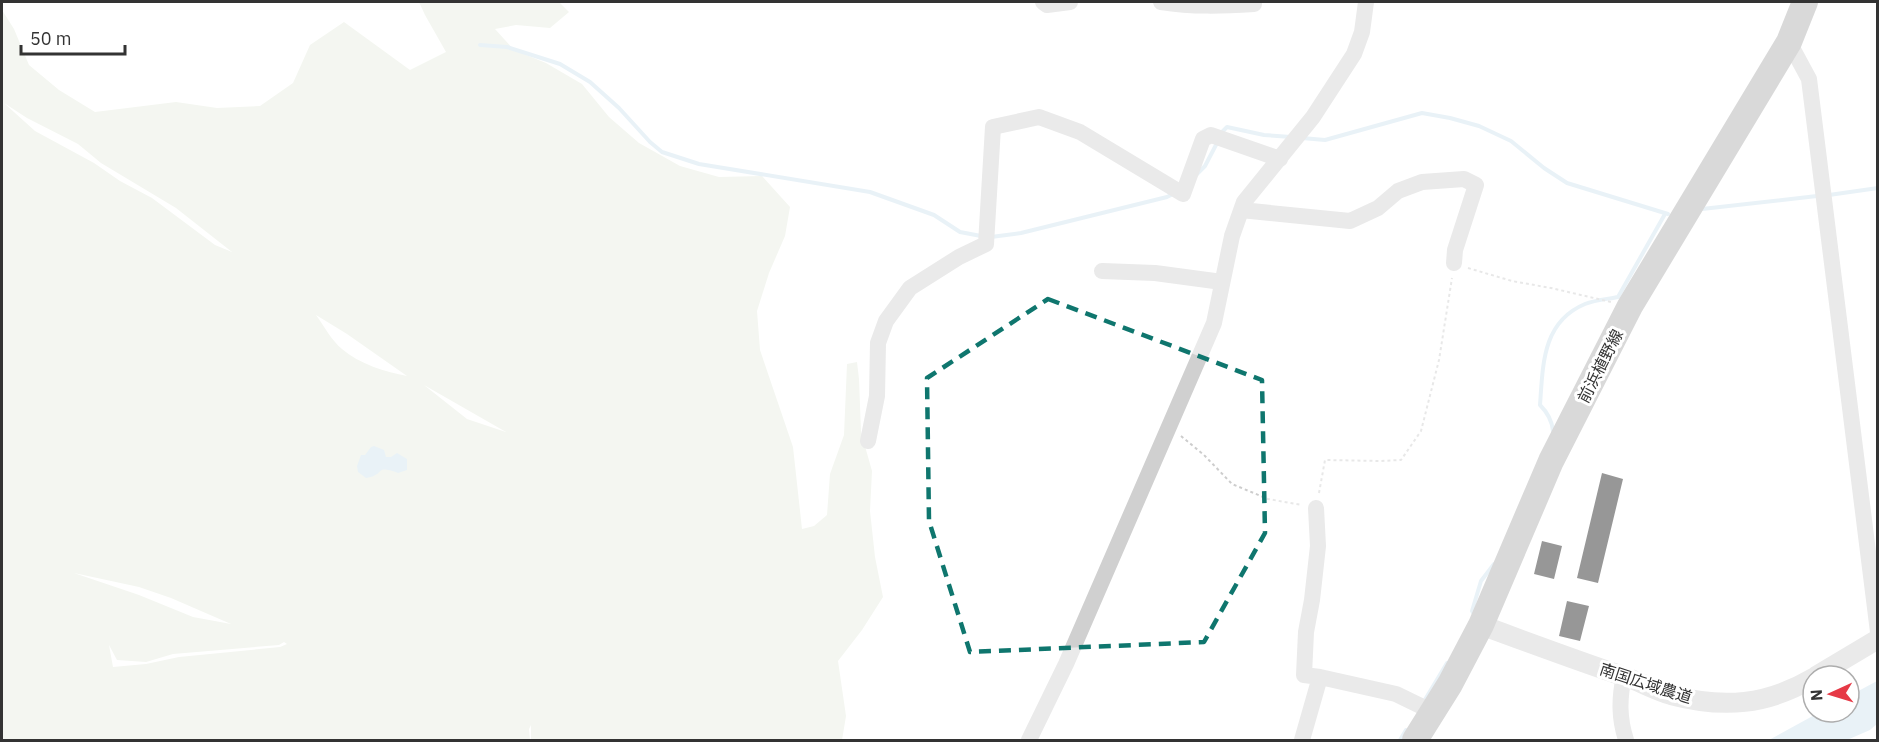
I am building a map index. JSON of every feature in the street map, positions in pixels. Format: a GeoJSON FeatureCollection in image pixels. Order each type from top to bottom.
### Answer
{"type":"FeatureCollection","features":[{"type":"Feature","properties":{"kind":"main road","name":"前浜植野線"},"geometry":{"type":"LineString","coordinates":[[1415,741],[1481,625],[1551,460],[1630,306],[1789,42],[1804,2]]}},
{"type":"Feature","properties":{"kind":"street"},"geometry":{"type":"LineString","coordinates":[[1043,2],[1047,5],[1070,2]]}},
{"type":"Feature","properties":{"kind":"street"},"geometry":{"type":"LineString","coordinates":[[1161,2],[1209,7],[1254,4],[1254,2]]}},
{"type":"Feature","properties":{"kind":"street"},"geometry":{"type":"LineString","coordinates":[[1029,741],[1066,664],[1214,323],[1232,236],[1244,202],[1313,117],[1354,54],[1362,32],[1366,2]]}},
{"type":"Feature","properties":{"kind":"street"},"geometry":{"type":"LineString","coordinates":[[1789,42],[1809,79],[1878,632]]}},
{"type":"Feature","properties":{"kind":"street"},"geometry":{"type":"LineString","coordinates":[[868,441],[877,396],[878,343],[886,321],[910,288],[959,257],[986,244],[993,127],[1039,117],[1080,132],[1183,194],[1203,139],[1211,135],[1280,159]]}},
{"type":"Feature","properties":{"kind":"street"},"geometry":{"type":"LineString","coordinates":[[1242,210],[1350,221],[1378,208],[1398,191],[1422,182],[1464,179],[1476,185],[1455,250],[1455,263]]}},
{"type":"Feature","properties":{"kind":"street"},"geometry":{"type":"LineString","coordinates":[[1102,271],[1155,273],[1222,282]]}},
{"type":"Feature","properties":{"kind":"street"},"geometry":{"type":"LineString","coordinates":[[1316,508],[1318,546],[1306,632],[1304,675],[1396,694],[1433,712]]}},
{"type":"Feature","properties":{"kind":"street","name":"南国広域農道"},"geometry":{"type":"LineString","coordinates":[[1481,625],[1671,694],[1703,701],[1728,703],[1768,699],[1801,684]]}},
{"type":"Feature","properties":{"kind":"street","name":"南国広域農道"},"geometry":{"type":"LineString","coordinates":[[1836,664],[1878,639]]}},
{"type":"Feature","properties":{"kind":"street"},"geometry":{"type":"LineString","coordinates":[[1624,676],[1620,707],[1621,724],[1626,741]]}},
{"type":"Feature","properties":{"kind":"street"},"geometry":{"type":"LineString","coordinates":[[1302,741],[1320,677]]}},
{"type":"Feature","properties":{"kind":"path"},"geometry":{"type":"LineString","coordinates":[[1169,426],[1204,455],[1232,484],[1268,499],[1316,508],[1325,460],[1401,460],[1421,431],[1439,360],[1455,263],[1512,281],[1630,306]]}},
{"type":"Feature","properties":{"kind":"highlighted area"},"geometry":{"type":"Polygon","coordinates":[[[1048,299],[1262,380],[1265,533],[1204,642],[970,652],[929,521],[927,378],[1048,299]]]}},
{"type":"Feature","properties":{"kind":"shaded area"},"geometry":{"type":"Polygon","coordinates":[[[419,2],[559,2],[569,12],[550,28],[516,25],[495,29],[514,50],[546,63],[582,84],[609,117],[639,143],[680,166],[719,177],[762,176],[790,207],[785,236],[769,273],[757,311],[760,350],[793,447],[802,529],[814,526],[827,515],[830,474],[844,435],[847,364],[857,362],[861,432],[872,471],[870,511],[875,557],[883,597],[862,630],[838,661],[846,716],[842,740],[531,740],[531,725],[530,740],[2,740],[2,10],[14,29],[29,65],[59,90],[95,112],[176,102],[217,108],[260,106],[293,83],[310,45],[344,22],[410,70],[446,52],[419,2]],[[4,103],[35,131],[152,198],[215,245],[232,252],[176,208],[101,163],[78,144],[27,118],[4,103]],[[316,315],[335,342],[356,359],[373,367],[407,376],[316,315]],[[424,385],[467,419],[506,432],[424,385]],[[74,573],[139,595],[193,617],[231,624],[139,587],[74,573]],[[284,642],[279,645],[173,654],[146,662],[117,660],[109,645],[113,667],[146,664],[179,657],[280,647],[287,644],[284,642]]]}},
{"type":"Feature","properties":{"kind":"water"},"geometry":{"type":"Polygon","coordinates":[[[374,446],[384,450],[386,457],[397,453],[407,459],[407,470],[398,473],[383,470],[366,478],[358,472],[357,466],[361,455],[365,455],[374,446]]]}},
{"type":"Feature","properties":{"kind":"water"},"geometry":{"type":"Polygon","coordinates":[[[1877,681],[1877,724],[1870,730],[1847,740],[1769,740],[1801,722],[1861,724],[1861,690],[1877,681]]]}},
{"type":"Feature","properties":{"kind":"building"},"geometry":{"type":"Polygon","coordinates":[[[1602,473],[1623,479],[1598,583],[1577,578],[1602,473]]]}},
{"type":"Feature","properties":{"kind":"building"},"geometry":{"type":"Polygon","coordinates":[[[1542,541],[1562,546],[1554,579],[1534,574],[1542,541]]]}},
{"type":"Feature","properties":{"kind":"building"},"geometry":{"type":"Polygon","coordinates":[[[1567,601],[1589,606],[1580,641],[1559,636],[1567,601]]]}},
{"type":"Feature","properties":{"kind":"waterway"},"geometry":{"type":"LineString","coordinates":[[480,45],[507,47],[560,64],[590,82],[662,152],[699,164],[870,192],[934,215],[960,232],[981,236]]}},
{"type":"Feature","properties":{"kind":"waterway"},"geometry":{"type":"LineString","coordinates":[[1302,138],[1325,140],[1422,113],[1450,118],[1479,126],[1511,141],[1544,168],[1567,183],[1668,214]]}},
{"type":"Feature","properties":{"kind":"waterway"},"geometry":{"type":"LineString","coordinates":[[1221,133],[1227,127],[1264,135],[1291,137]]}},
{"type":"Feature","properties":{"kind":"waterway"},"geometry":{"type":"LineString","coordinates":[[1197,174],[1205,166],[1217,143]]}},
{"type":"Feature","properties":{"kind":"waterway"},"geometry":{"type":"LineString","coordinates":[[1829,195],[1878,188]]}},
{"type":"Feature","properties":{"kind":"waterway"},"geometry":{"type":"LineString","coordinates":[[991,237],[1021,233],[1173,194]]}},
{"type":"Feature","properties":{"kind":"waterway"},"geometry":{"type":"LineString","coordinates":[[1702,209],[1817,196]]}},
{"type":"Feature","properties":{"kind":"waterway"},"geometry":{"type":"LineString","coordinates":[[1553,431],[1552,423],[1540,405],[1544,360],[1553,333],[1560,322],[1571,312],[1585,304],[1618,297],[1665,214]]}},
{"type":"Feature","properties":{"kind":"waterway"},"geometry":{"type":"LineString","coordinates":[[1475,616],[1472,611],[1481,581],[1494,564]]}},
{"type":"Feature","properties":{"kind":"waterway"},"geometry":{"type":"LineString","coordinates":[[1423,703],[1447,663]]}},
{"type":"Feature","properties":{"kind":"waterway"},"geometry":{"type":"LineString","coordinates":[[1400,740],[1406,730]]}}]}
